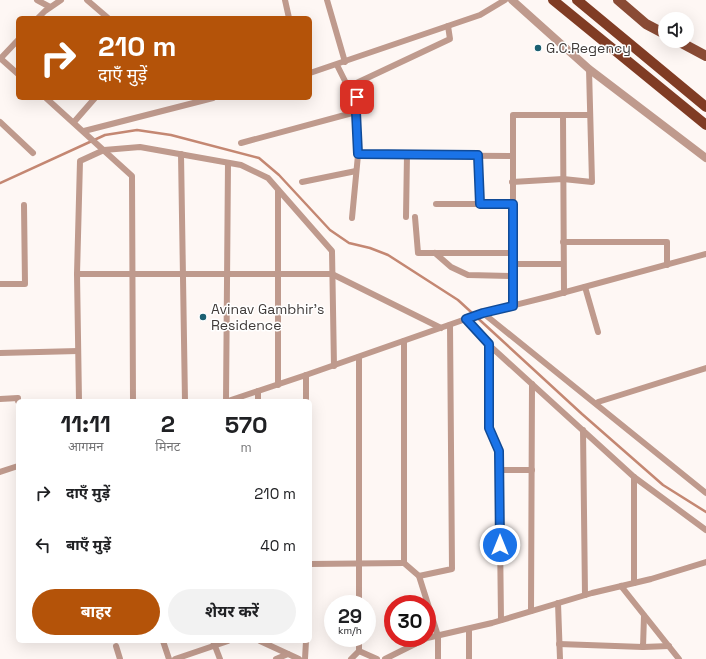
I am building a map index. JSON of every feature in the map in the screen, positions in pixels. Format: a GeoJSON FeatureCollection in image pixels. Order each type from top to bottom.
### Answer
{"type":"FeatureCollection","features":[{"type":"Feature","properties":{"kind":"highway"},"geometry":{"type":"LineString","coordinates":[[553,0],[706,125]]}},
{"type":"Feature","properties":{"kind":"highway"},"geometry":{"type":"LineString","coordinates":[[577,0],[706,107]]}},
{"type":"Feature","properties":{"kind":"main road"},"geometry":{"type":"LineString","coordinates":[[618,0],[646,24],[658,30]]}},
{"type":"Feature","properties":{"kind":"main road"},"geometry":{"type":"LineString","coordinates":[[691,48],[706,56]]}},
{"type":"Feature","properties":{"kind":"street"},"geometry":{"type":"LineString","coordinates":[[37,0],[50,8]]}},
{"type":"Feature","properties":{"kind":"street"},"geometry":{"type":"LineString","coordinates":[[40,16],[61,0]]}},
{"type":"Feature","properties":{"kind":"street"},"geometry":{"type":"LineString","coordinates":[[87,0],[106,16]]}},
{"type":"Feature","properties":{"kind":"street"},"geometry":{"type":"LineString","coordinates":[[284,0],[289,16]]}},
{"type":"Feature","properties":{"kind":"street"},"geometry":{"type":"LineString","coordinates":[[328,0],[345,62]]}},
{"type":"Feature","properties":{"kind":"street"},"geometry":{"type":"LineString","coordinates":[[312,72],[480,15],[505,0]]}},
{"type":"Feature","properties":{"kind":"street"},"geometry":{"type":"LineString","coordinates":[[512,0],[589,69],[706,158]]}},
{"type":"Feature","properties":{"kind":"street"},"geometry":{"type":"LineString","coordinates":[[348,87],[450,39],[448,26]]}},
{"type":"Feature","properties":{"kind":"street"},"geometry":{"type":"LineString","coordinates":[[16,42],[0,59],[16,72]]}},
{"type":"Feature","properties":{"kind":"street"},"geometry":{"type":"LineString","coordinates":[[337,64],[348,87],[357,97],[356,112],[358,154],[352,218]]}},
{"type":"Feature","properties":{"kind":"street"},"geometry":{"type":"LineString","coordinates":[[512,182],[563,179],[592,182],[589,69]]}},
{"type":"Feature","properties":{"kind":"street"},"geometry":{"type":"LineString","coordinates":[[48,100],[132,176],[133,399]]}},
{"type":"Feature","properties":{"kind":"street"},"geometry":{"type":"LineString","coordinates":[[74,122],[93,100]]}},
{"type":"Feature","properties":{"kind":"street"},"geometry":{"type":"LineString","coordinates":[[86,133],[201,100]]}},
{"type":"Feature","properties":{"kind":"street"},"geometry":{"type":"LineString","coordinates":[[241,143],[356,112]]}},
{"type":"Feature","properties":{"kind":"street"},"geometry":{"type":"LineString","coordinates":[[513,306],[513,115],[590,115]]}},
{"type":"Feature","properties":{"kind":"street"},"geometry":{"type":"LineString","coordinates":[[563,115],[564,293]]}},
{"type":"Feature","properties":{"kind":"street"},"geometry":{"type":"LineString","coordinates":[[0,122],[33,153]]}},
{"type":"Feature","properties":{"kind":"street"},"geometry":{"type":"LineString","coordinates":[[79,399],[77,274],[80,161],[104,150],[140,147],[181,154],[241,165],[268,178],[332,251],[334,366]]}},
{"type":"Feature","properties":{"kind":"street"},"geometry":{"type":"LineString","coordinates":[[181,154],[185,399]]}},
{"type":"Feature","properties":{"kind":"street"},"geometry":{"type":"LineString","coordinates":[[358,154],[512,156]]}},
{"type":"Feature","properties":{"kind":"street"},"geometry":{"type":"LineString","coordinates":[[406,154],[406,217]]}},
{"type":"Feature","properties":{"kind":"street"},"geometry":{"type":"LineString","coordinates":[[478,155],[480,204]]}},
{"type":"Feature","properties":{"kind":"street"},"geometry":{"type":"LineString","coordinates":[[227,399],[228,163]]}},
{"type":"Feature","properties":{"kind":"street"},"geometry":{"type":"LineString","coordinates":[[302,182],[356,171]]}},
{"type":"Feature","properties":{"kind":"street"},"geometry":{"type":"LineString","coordinates":[[278,190],[278,385]]}},
{"type":"Feature","properties":{"kind":"street"},"geometry":{"type":"LineString","coordinates":[[436,204],[513,204]]}},
{"type":"Feature","properties":{"kind":"street"},"geometry":{"type":"LineString","coordinates":[[0,284],[25,284],[24,205]]}},
{"type":"Feature","properties":{"kind":"street"},"geometry":{"type":"LineString","coordinates":[[415,217],[418,253],[513,254]]}},
{"type":"Feature","properties":{"kind":"street"},"geometry":{"type":"LineString","coordinates":[[563,242],[667,242],[668,265]]}},
{"type":"Feature","properties":{"kind":"street"},"geometry":{"type":"LineString","coordinates":[[435,253],[451,267],[468,275],[513,276]]}},
{"type":"Feature","properties":{"kind":"street"},"geometry":{"type":"LineString","coordinates":[[233,399],[334,366],[481,314],[706,254]]}},
{"type":"Feature","properties":{"kind":"street"},"geometry":{"type":"LineString","coordinates":[[513,264],[563,264]]}},
{"type":"Feature","properties":{"kind":"street"},"geometry":{"type":"LineString","coordinates":[[77,274],[332,274],[441,328]]}},
{"type":"Feature","properties":{"kind":"street"},"geometry":{"type":"LineString","coordinates":[[585,287],[598,332]]}},
{"type":"Feature","properties":{"kind":"street"},"geometry":{"type":"LineString","coordinates":[[481,314],[706,493]]}},
{"type":"Feature","properties":{"kind":"street"},"geometry":{"type":"LineString","coordinates":[[468,319],[489,344],[634,477],[706,530]]}},
{"type":"Feature","properties":{"kind":"street"},"geometry":{"type":"LineString","coordinates":[[419,576],[452,569],[450,325]]}},
{"type":"Feature","properties":{"kind":"street"},"geometry":{"type":"LineString","coordinates":[[404,341],[404,563]]}},
{"type":"Feature","properties":{"kind":"street"},"geometry":{"type":"LineString","coordinates":[[489,344],[489,428],[499,451],[501,620]]}},
{"type":"Feature","properties":{"kind":"street"},"geometry":{"type":"LineString","coordinates":[[0,353],[78,351]]}},
{"type":"Feature","properties":{"kind":"street"},"geometry":{"type":"LineString","coordinates":[[359,357],[359,595]]}},
{"type":"Feature","properties":{"kind":"street"},"geometry":{"type":"LineString","coordinates":[[598,402],[706,368]]}},
{"type":"Feature","properties":{"kind":"street"},"geometry":{"type":"LineString","coordinates":[[306,375],[306,399]]}},
{"type":"Feature","properties":{"kind":"street"},"geometry":{"type":"LineString","coordinates":[[532,384],[532,611]]}},
{"type":"Feature","properties":{"kind":"street"},"geometry":{"type":"LineString","coordinates":[[258,391],[258,399]]}},
{"type":"Feature","properties":{"kind":"street"},"geometry":{"type":"LineString","coordinates":[[0,399],[18,399]]}},
{"type":"Feature","properties":{"kind":"street"},"geometry":{"type":"LineString","coordinates":[[583,430],[585,595]]}},
{"type":"Feature","properties":{"kind":"street"},"geometry":{"type":"LineString","coordinates":[[0,472],[16,467]]}},
{"type":"Feature","properties":{"kind":"street"},"geometry":{"type":"LineString","coordinates":[[499,470],[532,470]]}},
{"type":"Feature","properties":{"kind":"street"},"geometry":{"type":"LineString","coordinates":[[634,477],[634,583]]}},
{"type":"Feature","properties":{"kind":"street"},"geometry":{"type":"LineString","coordinates":[[385,659],[427,638],[469,629],[706,562]]}},
{"type":"Feature","properties":{"kind":"street"},"geometry":{"type":"LineString","coordinates":[[312,564],[404,563],[419,576],[438,636],[438,659]]}},
{"type":"Feature","properties":{"kind":"street"},"geometry":{"type":"LineString","coordinates":[[621,586],[679,659]]}},
{"type":"Feature","properties":{"kind":"street"},"geometry":{"type":"LineString","coordinates":[[558,603],[560,659]]}},
{"type":"Feature","properties":{"kind":"street"},"geometry":{"type":"LineString","coordinates":[[643,647],[644,616]]}},
{"type":"Feature","properties":{"kind":"street"},"geometry":{"type":"LineString","coordinates":[[469,629],[469,659]]}},
{"type":"Feature","properties":{"kind":"street"},"geometry":{"type":"LineString","coordinates":[[164,643],[169,659]]}},
{"type":"Feature","properties":{"kind":"street"},"geometry":{"type":"LineString","coordinates":[[175,659],[214,643],[220,659]]}},
{"type":"Feature","properties":{"kind":"street"},"geometry":{"type":"LineString","coordinates":[[264,643],[298,659]]}},
{"type":"Feature","properties":{"kind":"street"},"geometry":{"type":"LineString","coordinates":[[305,659],[306,643]]}},
{"type":"Feature","properties":{"kind":"street"},"geometry":{"type":"LineString","coordinates":[[559,644],[643,647],[669,646]]}},
{"type":"Feature","properties":{"kind":"street"},"geometry":{"type":"LineString","coordinates":[[116,646],[120,659]]}},
{"type":"Feature","properties":{"kind":"street"},"geometry":{"type":"LineString","coordinates":[[351,659],[359,651],[359,647]]}},
{"type":"Feature","properties":{"kind":"street"},"geometry":{"type":"LineString","coordinates":[[359,651],[377,659]]}},
{"type":"Feature","properties":{"kind":"street"},"geometry":{"type":"LineString","coordinates":[[276,659],[288,654]]}},
{"type":"Feature","properties":{"kind":"waterway"},"geometry":{"type":"LineString","coordinates":[[0,183],[105,135],[137,130],[171,135],[259,158],[279,175],[330,230],[349,243],[370,248],[388,255],[458,300],[582,414],[663,485],[706,512]]}},
{"type":"Feature","properties":{"kind":"place","name":"G.C.Regency"},"geometry":{"type":"Point","coordinates":[538,48]}},
{"type":"Feature","properties":{"kind":"place","name":"Avinav Gambhir's Residence"},"geometry":{"type":"Point","coordinates":[203,317]}},
{"type":"Feature","properties":{"kind":"route"},"geometry":{"type":"LineString","coordinates":[[357,97],[356,112],[358,154],[478,155],[480,204],[513,204],[513,306],[483,313],[466,319],[489,344],[489,428],[499,451],[500,545]]}}]}
